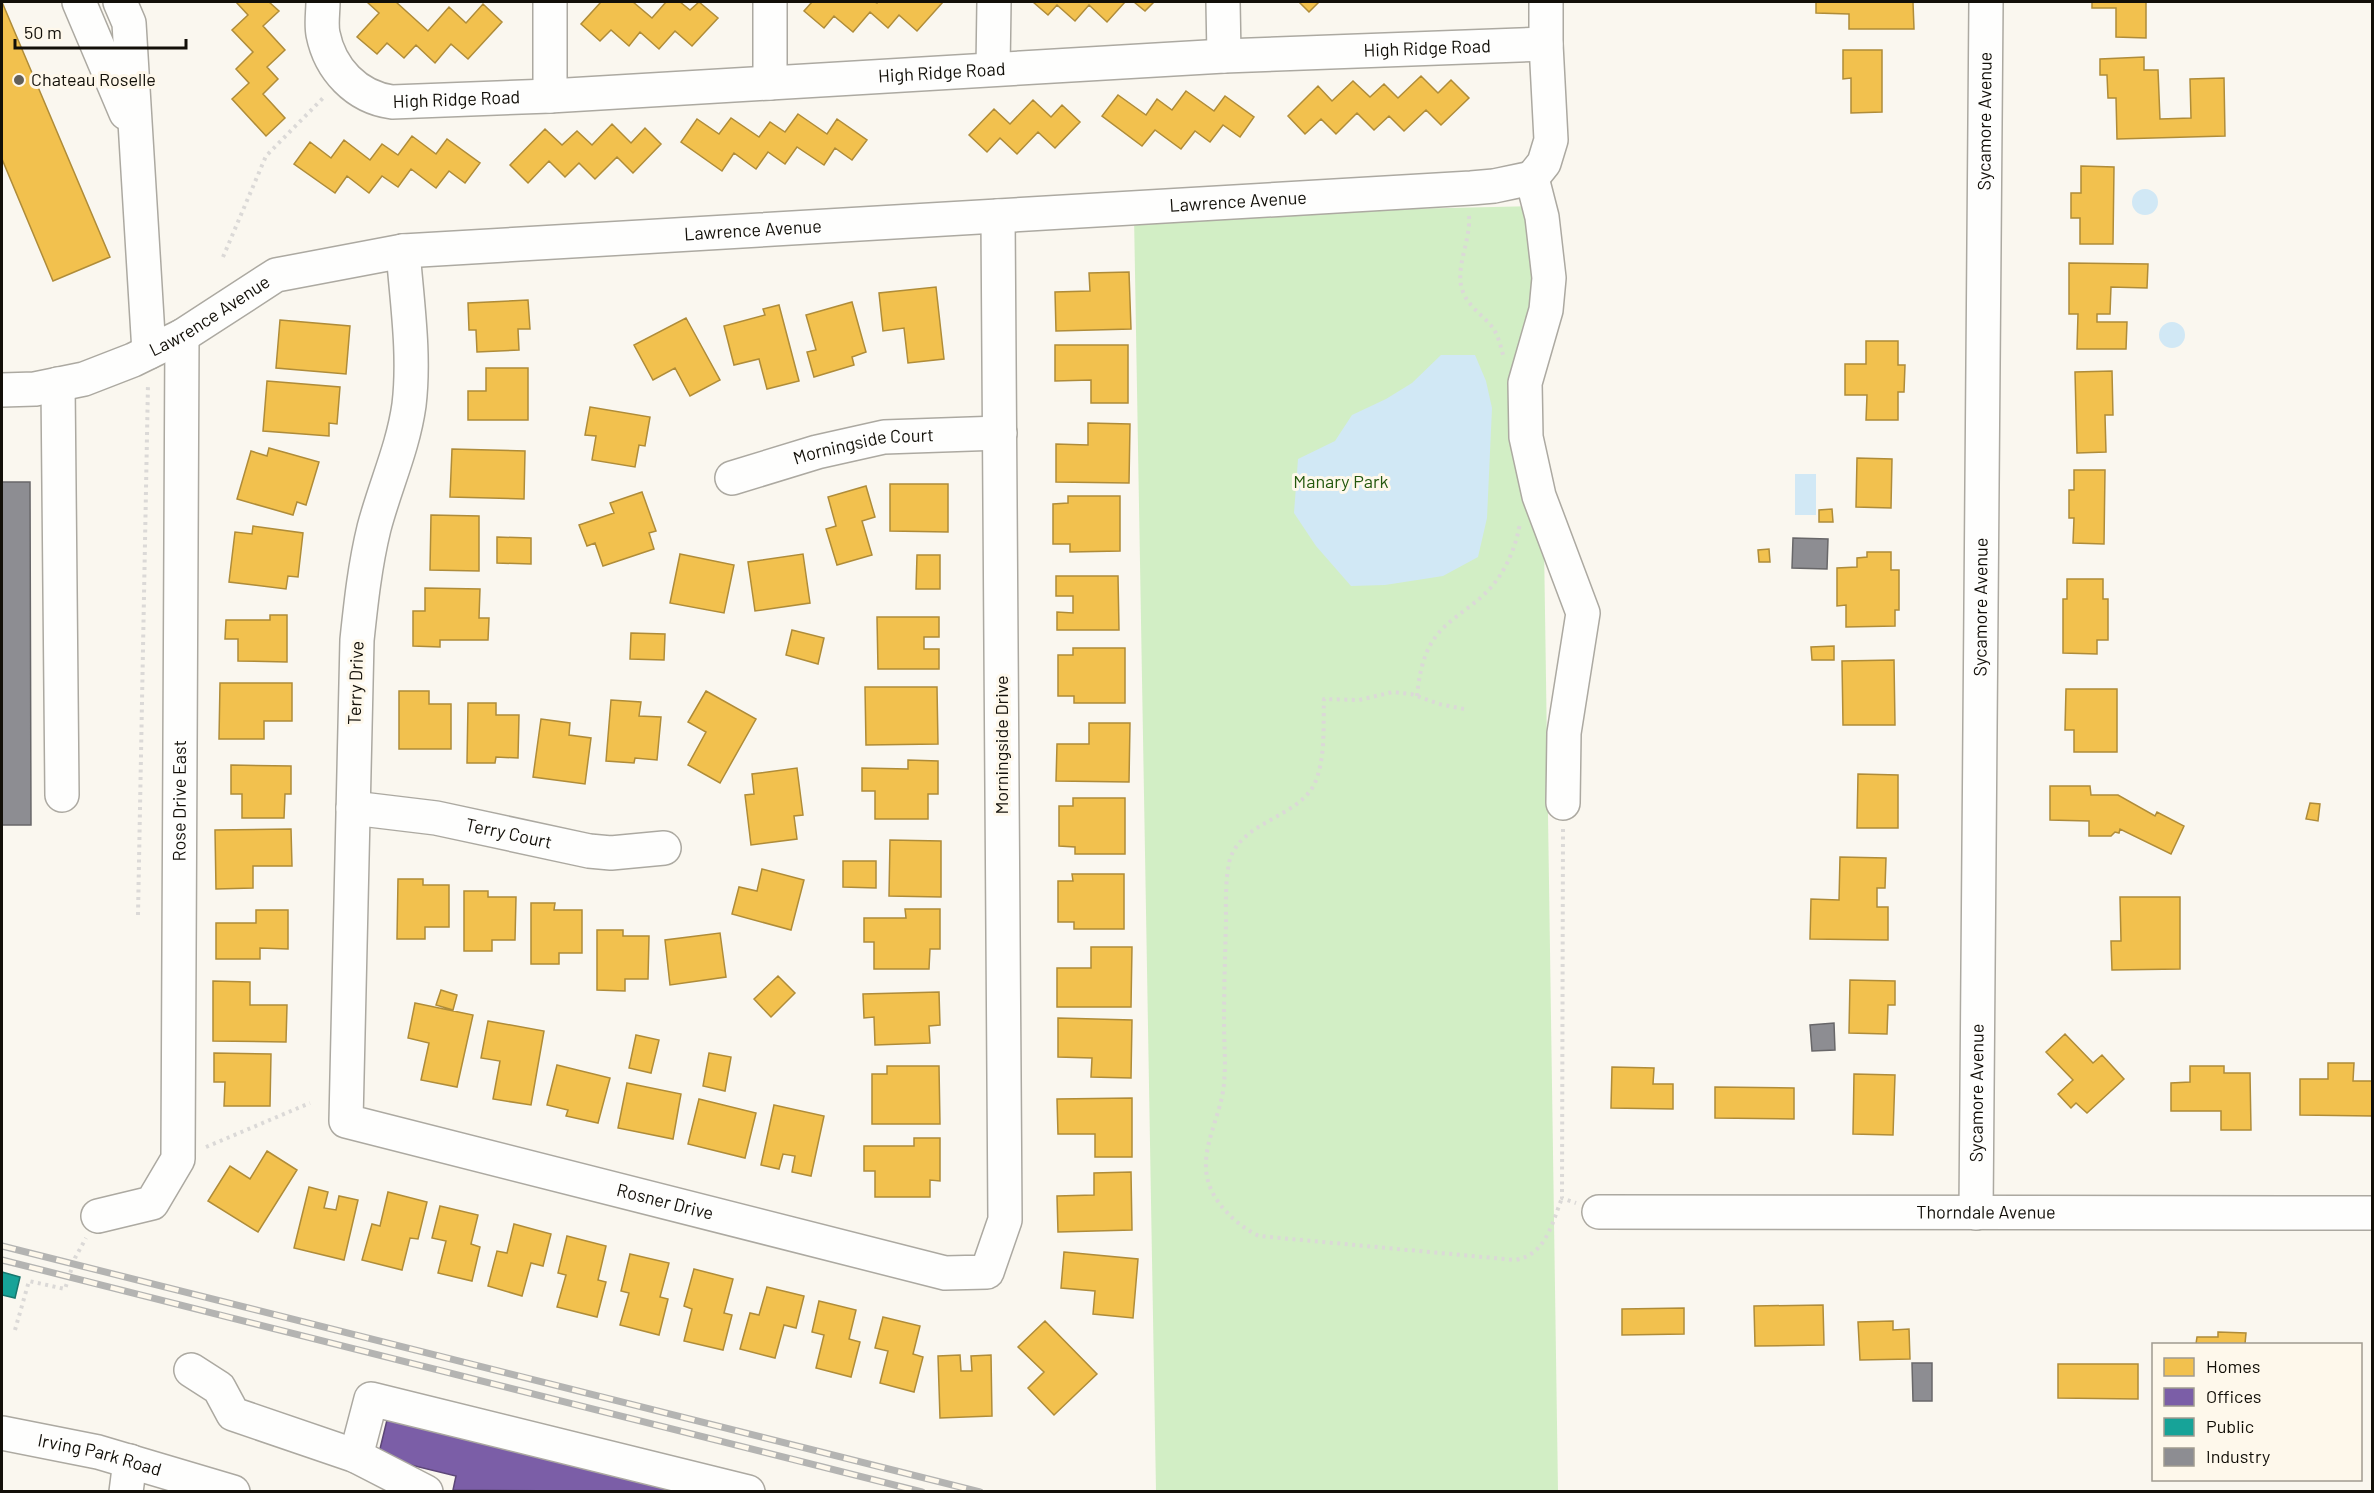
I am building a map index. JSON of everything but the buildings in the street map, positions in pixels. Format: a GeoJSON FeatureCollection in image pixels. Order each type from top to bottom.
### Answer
{"type":"FeatureCollection","features":[{"type":"Feature","properties":{"kind":"street"},"geometry":{"type":"LineString","coordinates":[[79,2],[135,134]]}},
{"type":"Feature","properties":{"kind":"street"},"geometry":{"type":"LineString","coordinates":[[120,2],[129,23],[149,352]]}},
{"type":"Feature","properties":{"kind":"street"},"geometry":{"type":"LineString","coordinates":[[323,2],[323,33],[330,60],[344,77]]}},
{"type":"Feature","properties":{"kind":"street"},"geometry":{"type":"LineString","coordinates":[[550,2],[550,96]]}},
{"type":"Feature","properties":{"kind":"street"},"geometry":{"type":"LineString","coordinates":[[770,2],[770,83]]}},
{"type":"Feature","properties":{"kind":"street"},"geometry":{"type":"LineString","coordinates":[[993,69],[994,2]]}},
{"type":"Feature","properties":{"kind":"street"},"geometry":{"type":"LineString","coordinates":[[1223,2],[1224,56]]}},
{"type":"Feature","properties":{"kind":"street"},"geometry":{"type":"LineString","coordinates":[[1546,2],[1551,140],[1544,163],[1532,178],[1542,217],[1549,278],[1546,310],[1525,383],[1526,437],[1539,496],[1583,614],[1564,733],[1563,803]]}},
{"type":"Feature","properties":{"kind":"street","name":"Sycamore Avenue"},"geometry":{"type":"LineString","coordinates":[[1976,1213],[1986,2]]}},
{"type":"Feature","properties":{"kind":"street","name":"High Ridge Road"},"geometry":{"type":"LineString","coordinates":[[344,77],[359,90],[376,100],[392,102],[550,96],[1224,56],[1546,44]]}},
{"type":"Feature","properties":{"kind":"street","name":"Lawrence Avenue"},"geometry":{"type":"LineString","coordinates":[[2,390],[35,389],[84,379],[149,352],[182,336],[276,275],[404,251],[1472,188],[1532,178]]}},
{"type":"Feature","properties":{"kind":"street","name":"Morningside Drive"},"geometry":{"type":"LineString","coordinates":[[987,1272],[1005,1220],[998,216]]}},
{"type":"Feature","properties":{"kind":"street","name":"Terry Drive"},"geometry":{"type":"LineString","coordinates":[[346,1121],[357,640],[362,591],[374,528],[403,437],[412,376],[404,251]]}},
{"type":"Feature","properties":{"kind":"street","name":"Rose Drive East"},"geometry":{"type":"LineString","coordinates":[[178,1159],[182,336]]}},
{"type":"Feature","properties":{"kind":"street"},"geometry":{"type":"LineString","coordinates":[[58,384],[62,795]]}},
{"type":"Feature","properties":{"kind":"street","name":"Morningside Court"},"geometry":{"type":"LineString","coordinates":[[732,478],[817,452],[885,437],[1000,433]]}},
{"type":"Feature","properties":{"kind":"street","name":"Terry Court"},"geometry":{"type":"LineString","coordinates":[[353,808],[436,818],[589,851],[611,853],[664,848]]}},
{"type":"Feature","properties":{"kind":"street","name":"Rosner Drive"},"geometry":{"type":"LineString","coordinates":[[346,1121],[945,1273],[987,1272]]}},
{"type":"Feature","properties":{"kind":"street"},"geometry":{"type":"LineString","coordinates":[[98,1216],[152,1203],[178,1159]]}},
{"type":"Feature","properties":{"kind":"street","name":"Thorndale Avenue"},"geometry":{"type":"LineString","coordinates":[[1599,1212],[2373,1213]]}},
{"type":"Feature","properties":{"kind":"street"},"geometry":{"type":"LineString","coordinates":[[191,1370],[219,1388],[233,1414],[356,1456],[426,1491]]}},
{"type":"Feature","properties":{"kind":"street"},"geometry":{"type":"LineString","coordinates":[[356,1456],[370,1400],[748,1491]]}},
{"type":"Feature","properties":{"kind":"street","name":"Irving Park Road"},"geometry":{"type":"LineString","coordinates":[[2,1433],[98,1452],[128,1476],[233,1491]]}},
{"type":"Feature","properties":{"kind":"path"},"geometry":{"type":"LineString","coordinates":[[223,257],[266,156],[344,77]]}},
{"type":"Feature","properties":{"kind":"path"},"geometry":{"type":"LineString","coordinates":[[1469,215],[1468,240],[1461,269],[1462,291],[1471,305],[1494,330],[1501,344],[1506,366]]}},
{"type":"Feature","properties":{"kind":"path"},"geometry":{"type":"LineString","coordinates":[[138,915],[149,352]]}},
{"type":"Feature","properties":{"kind":"path"},"geometry":{"type":"LineString","coordinates":[[1417,696],[1423,664],[1435,637],[1447,624],[1481,598],[1506,568],[1515,545],[1520,518]]}},
{"type":"Feature","properties":{"kind":"path"},"geometry":{"type":"LineString","coordinates":[[1464,709],[1393,692],[1359,700],[1324,699],[1320,770],[1313,786],[1296,805],[1256,828],[1231,858],[1226,911],[1224,1083],[1206,1161],[1208,1181],[1212,1192],[1231,1216],[1250,1232],[1259,1236],[1515,1260],[1524,1259],[1539,1248],[1545,1240],[1562,1198],[1563,803]]}},
{"type":"Feature","properties":{"kind":"path"},"geometry":{"type":"LineString","coordinates":[[178,1159],[310,1103]]}},
{"type":"Feature","properties":{"kind":"path"},"geometry":{"type":"LineString","coordinates":[[1562,1198],[1599,1212]]}},
{"type":"Feature","properties":{"kind":"path"},"geometry":{"type":"LineString","coordinates":[[15,1330],[29,1281],[66,1289],[75,1258]]}},
{"type":"Feature","properties":{"kind":"green space","name":"Manary Park"},"geometry":{"type":"Polygon","coordinates":[[[1539,206],[1558,1491],[1156,1491],[1134,215],[1539,206]]]}},
{"type":"Feature","properties":{"kind":"water"},"geometry":{"type":"Polygon","coordinates":[[[2145,189],[2154,193],[2158,202],[2154,211],[2145,215],[2136,211],[2132,202],[2136,193],[2145,189]]]}},
{"type":"Feature","properties":{"kind":"water"},"geometry":{"type":"Polygon","coordinates":[[[2172,322],[2181,326],[2185,335],[2181,344],[2172,348],[2163,344],[2159,335],[2163,326],[2172,322]]]}},
{"type":"Feature","properties":{"kind":"water"},"geometry":{"type":"Polygon","coordinates":[[[1441,355],[1475,355],[1486,381],[1492,408],[1487,518],[1478,557],[1443,576],[1385,585],[1351,586],[1316,546],[1294,513],[1298,459],[1335,441],[1352,415],[1386,399],[1412,383],[1441,355]]]}},
{"type":"Feature","properties":{"kind":"water"},"geometry":{"type":"Polygon","coordinates":[[[1795,474],[1816,474],[1816,515],[1795,515],[1795,474]]]}},
{"type":"Feature","properties":{"kind":"railway"},"geometry":{"type":"LineString","coordinates":[[2,1246],[980,1492]]}},
{"type":"Feature","properties":{"kind":"railway"},"geometry":{"type":"LineString","coordinates":[[2,1260],[922,1492]]}},
{"type":"Feature","properties":{"kind":"place","name":"Chateau Roselle"},"geometry":{"type":"Point","coordinates":[19,80]}}]}
